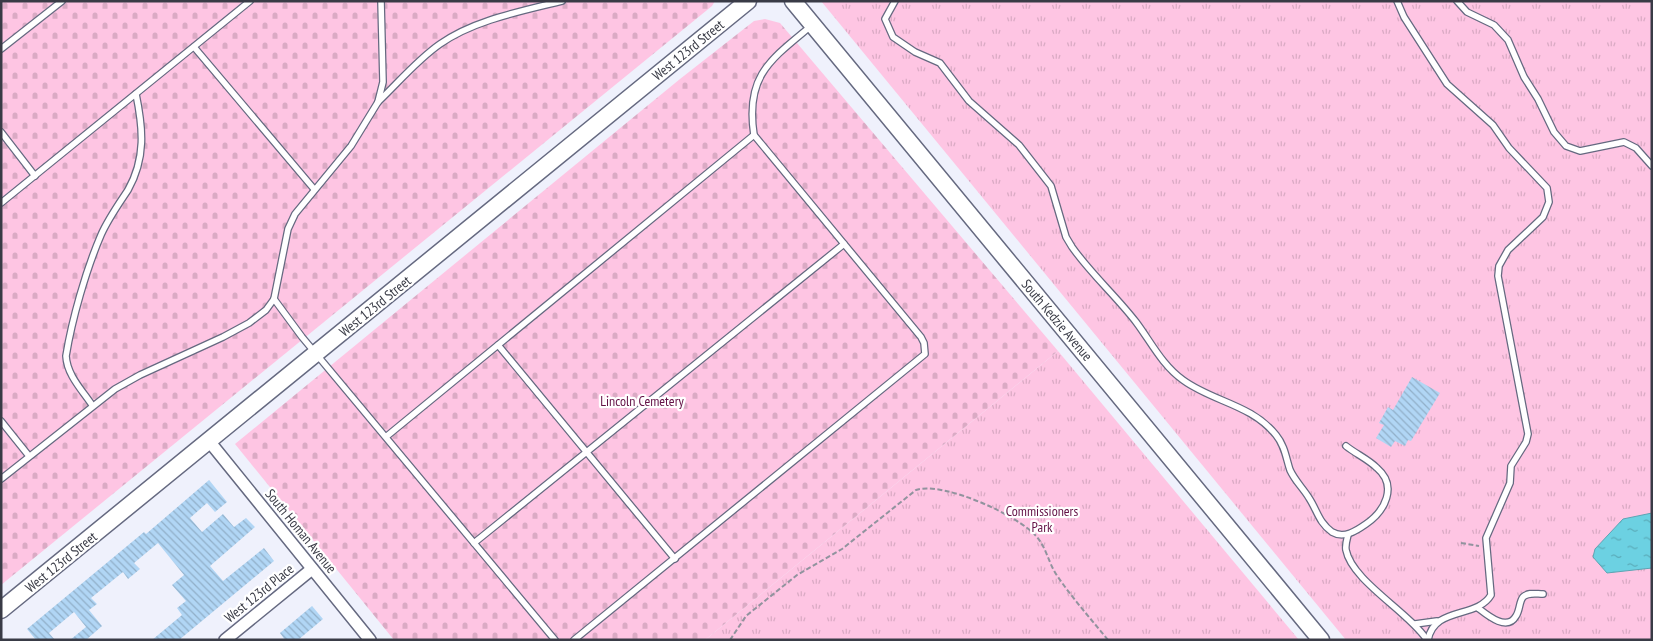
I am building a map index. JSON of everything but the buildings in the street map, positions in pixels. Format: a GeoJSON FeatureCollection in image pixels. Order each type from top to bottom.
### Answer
{"type":"FeatureCollection","features":[{"type":"Feature","properties":{"kind":"street","name":"West 123rd Street"},"geometry":{"type":"LineString","coordinates":[[1,610],[748,1]]}},
{"type":"Feature","properties":{"kind":"street","name":"South Kedzie Avenue"},"geometry":{"type":"LineString","coordinates":[[793,1],[1321,640]]}},
{"type":"Feature","properties":{"kind":"street","name":"South Homan Avenue"},"geometry":{"type":"LineString","coordinates":[[209,441],[370,640]]}},
{"type":"Feature","properties":{"kind":"street","name":"West 123rd Place"},"geometry":{"type":"LineString","coordinates":[[225,640],[312,569]]}},
{"type":"Feature","properties":{"kind":"lane"},"geometry":{"type":"LineString","coordinates":[[1,49],[62,1]]}},
{"type":"Feature","properties":{"kind":"lane"},"geometry":{"type":"LineString","coordinates":[[1,203],[250,1]]}},
{"type":"Feature","properties":{"kind":"lane"},"geometry":{"type":"LineString","coordinates":[[378,102],[383,82],[381,1]]}},
{"type":"Feature","properties":{"kind":"lane"},"geometry":{"type":"LineString","coordinates":[[1,479],[92,405],[140,375],[249,323],[266,310],[274,299],[288,229],[295,214],[351,146],[378,102],[428,54],[459,33],[489,22],[562,1]]}},
{"type":"Feature","properties":{"kind":"lane"},"geometry":{"type":"LineString","coordinates":[[895,1],[885,19],[888,31],[893,37],[915,52],[940,63],[969,101],[1019,145],[1051,186],[1066,236],[1072,247],[1135,321],[1166,364],[1183,380],[1195,387],[1240,406],[1258,417],[1281,442],[1293,476],[1309,498],[1320,520],[1336,534],[1348,534],[1381,512],[1387,498],[1388,488],[1386,480],[1379,468],[1346,446]]}},
{"type":"Feature","properties":{"kind":"lane"},"geometry":{"type":"LineString","coordinates":[[1397,1],[1404,17],[1437,72],[1460,97],[1493,126],[1509,148],[1542,181],[1549,195],[1549,202],[1543,217],[1508,250],[1499,266],[1498,276],[1528,434],[1526,442],[1511,466],[1510,483],[1488,528],[1486,547],[1491,595],[1478,608],[1464,610],[1432,623],[1415,624]]}},
{"type":"Feature","properties":{"kind":"lane"},"geometry":{"type":"LineString","coordinates":[[1457,1],[1467,12],[1494,25],[1508,40],[1524,77],[1538,99],[1554,132],[1566,146],[1580,151],[1624,142],[1636,148],[1652,166]]}},
{"type":"Feature","properties":{"kind":"lane"},"geometry":{"type":"LineString","coordinates":[[574,640],[925,354],[926,348],[921,337],[754,135],[751,116],[755,92],[764,70],[771,60],[812,25]]}},
{"type":"Feature","properties":{"kind":"lane"},"geometry":{"type":"LineString","coordinates":[[194,47],[314,189]]}},
{"type":"Feature","properties":{"kind":"lane"},"geometry":{"type":"LineString","coordinates":[[92,405],[71,375],[66,356],[94,252],[111,216],[128,190],[141,157],[143,125],[136,94]]}},
{"type":"Feature","properties":{"kind":"lane"},"geometry":{"type":"LineString","coordinates":[[1,132],[35,176]]}},
{"type":"Feature","properties":{"kind":"lane"},"geometry":{"type":"LineString","coordinates":[[387,436],[754,135]]}},
{"type":"Feature","properties":{"kind":"lane"},"geometry":{"type":"LineString","coordinates":[[474,543],[844,244]]}},
{"type":"Feature","properties":{"kind":"lane"},"geometry":{"type":"LineString","coordinates":[[274,299],[316,353],[555,640]]}},
{"type":"Feature","properties":{"kind":"lane"},"geometry":{"type":"LineString","coordinates":[[498,345],[674,559]]}},
{"type":"Feature","properties":{"kind":"lane"},"geometry":{"type":"LineString","coordinates":[[1,421],[29,456]]}},
{"type":"Feature","properties":{"kind":"lane"},"geometry":{"type":"LineString","coordinates":[[1348,534],[1346,550],[1354,565],[1374,590],[1415,624],[1427,640],[1433,628],[1443,618]]}},
{"type":"Feature","properties":{"kind":"lane"},"geometry":{"type":"LineString","coordinates":[[1478,608],[1490,617],[1506,622],[1512,621],[1524,597],[1528,594],[1543,594]]}},
{"type":"Feature","properties":{"kind":"path"},"geometry":{"type":"LineString","coordinates":[[730,640],[746,616],[797,575],[842,549],[916,490],[928,488],[990,506],[1030,530],[1041,543],[1062,584],[1108,640]]}},
{"type":"Feature","properties":{"kind":"path"},"geometry":{"type":"LineString","coordinates":[[1461,542],[1486,547]]}},
{"type":"Feature","properties":{"kind":"green space"},"geometry":{"type":"Polygon","coordinates":[[[1,1],[715,1],[712,6],[1,585],[1,1]]]}},
{"type":"Feature","properties":{"kind":"green space"},"geometry":{"type":"Polygon","coordinates":[[[821,1],[1652,1],[1652,640],[1346,640],[821,1]]]}},
{"type":"Feature","properties":{"kind":"green space","name":"Lincoln Cemetery"},"geometry":{"type":"Polygon","coordinates":[[[765,19],[780,23],[1058,351],[705,640],[394,640],[235,444],[680,79],[754,21],[765,19]]]}},
{"type":"Feature","properties":{"kind":"green space","name":"Commissioners Park"},"geometry":{"type":"Polygon","coordinates":[[[1058,351],[1299,640],[705,640],[1058,351]]]}},
{"type":"Feature","properties":{"kind":"water"},"geometry":{"type":"Polygon","coordinates":[[[1652,513],[1652,568],[1607,573],[1593,557],[1595,549],[1623,519],[1652,513]]]}}]}
